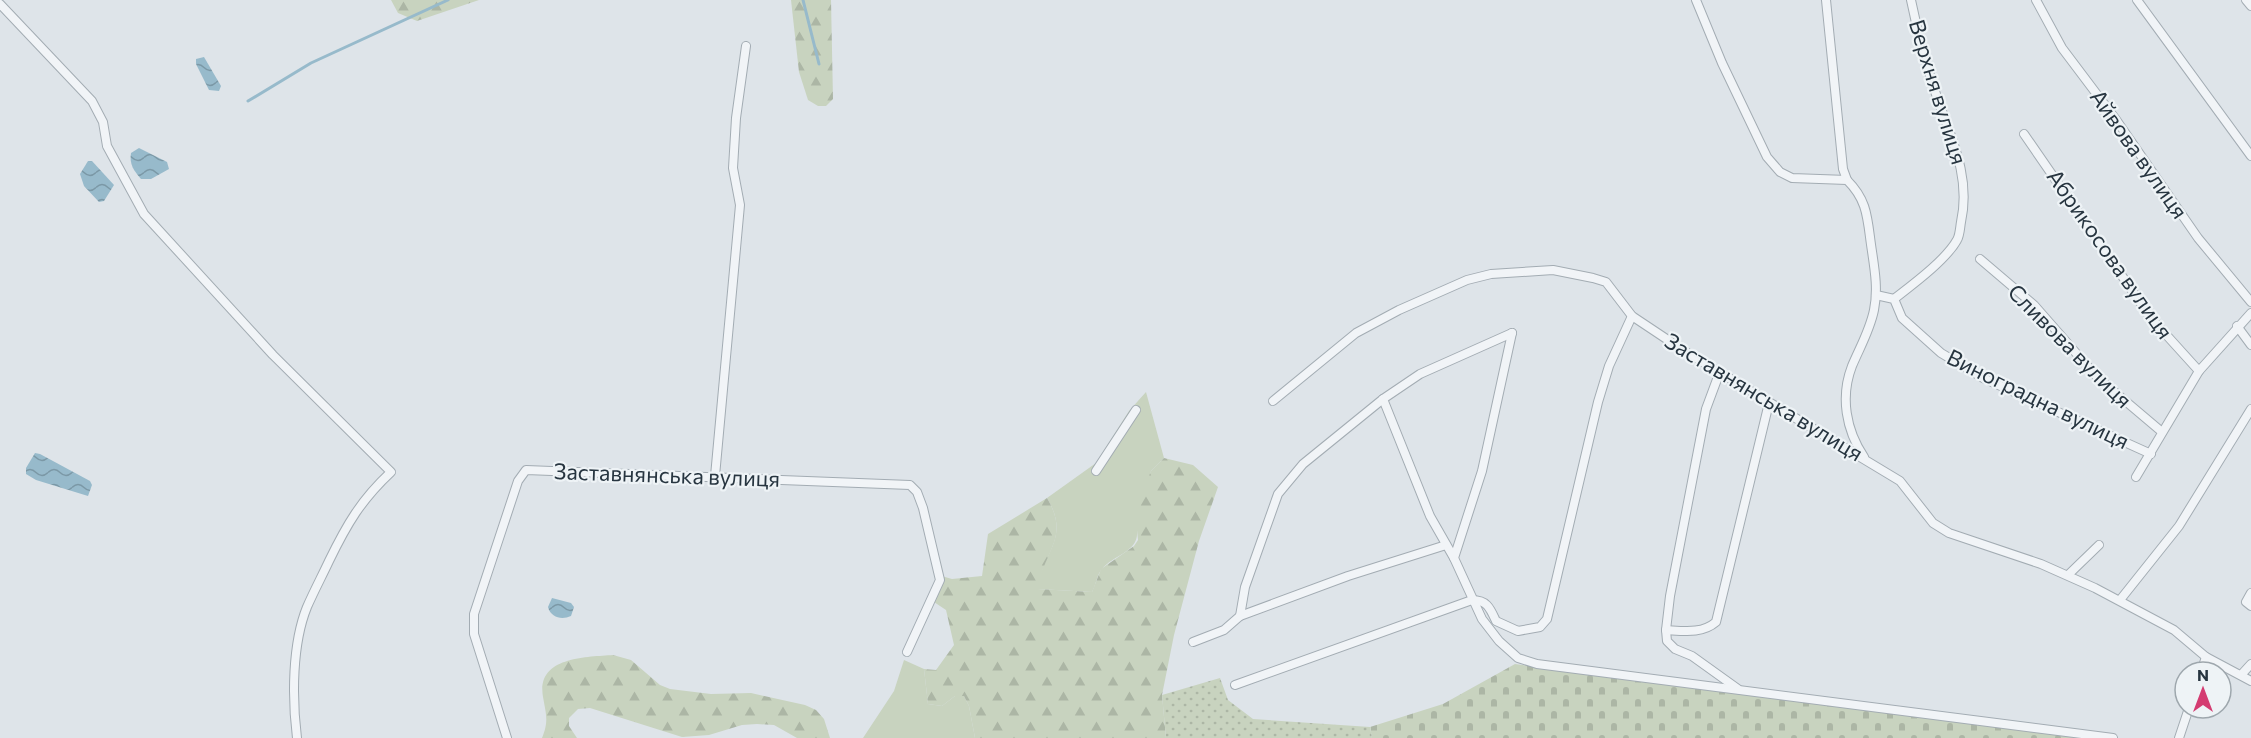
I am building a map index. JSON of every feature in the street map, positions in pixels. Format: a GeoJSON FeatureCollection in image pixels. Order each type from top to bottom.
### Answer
{"type":"FeatureCollection","features":[{"type":"Feature","properties":{"kind":"street"},"geometry":{"type":"LineString","coordinates":[[1696,0],[1726,72],[1767,157],[1780,172],[1792,178],[1847,180]]}},
{"type":"Feature","properties":{"kind":"street"},"geometry":{"type":"LineString","coordinates":[[1826,0],[1843,169],[1847,180],[1860,193],[1867,210],[1876,295],[1865,338],[1851,368],[1846,403],[1847,422],[1852,439],[1867,460]]}},
{"type":"Feature","properties":{"kind":"street","name":"Верхня вулиця"},"geometry":{"type":"LineString","coordinates":[[1894,299],[1925,275],[1958,239],[1964,209],[1963,177],[1959,153],[1931,78],[1911,0]]}},
{"type":"Feature","properties":{"kind":"street","name":"Айвова вулиця"},"geometry":{"type":"LineString","coordinates":[[2036,0],[2062,48],[2117,121],[2198,238],[2251,302]]}},
{"type":"Feature","properties":{"kind":"street"},"geometry":{"type":"LineString","coordinates":[[2137,0],[2251,156]]}},
{"type":"Feature","properties":{"kind":"street"},"geometry":{"type":"LineString","coordinates":[[2246,0],[2251,6]]}},
{"type":"Feature","properties":{"kind":"street"},"geometry":{"type":"LineString","coordinates":[[0,4],[92,100],[103,122],[107,146],[127,186],[151,223],[273,355],[391,472],[369,492],[351,517],[306,609],[295,666],[294,715],[297,738]]}},
{"type":"Feature","properties":{"kind":"street"},"geometry":{"type":"LineString","coordinates":[[715,476],[740,205],[733,168],[736,118],[746,46]]}},
{"type":"Feature","properties":{"kind":"street","name":"Абрикосова вулиця"},"geometry":{"type":"LineString","coordinates":[[2024,134],[2151,318],[2199,371]]}},
{"type":"Feature","properties":{"kind":"street","name":"Сливова вулиця"},"geometry":{"type":"LineString","coordinates":[[1980,259],[2034,305],[2097,377],[2162,432]]}},
{"type":"Feature","properties":{"kind":"street","name":"Заставнянська вулиця"},"geometry":{"type":"LineString","coordinates":[[1273,401],[1356,333],[1399,310],[1467,280],[1491,274],[1553,270],[1593,278],[1606,282],[1632,316],[1719,374],[1900,481],[1933,523],[1949,533],[2068,575],[2120,600],[2174,630],[2206,657],[2251,681]]}},
{"type":"Feature","properties":{"kind":"street"},"geometry":{"type":"LineString","coordinates":[[1876,295],[1894,299]]}},
{"type":"Feature","properties":{"kind":"street","name":"Виноградна вулиця"},"geometry":{"type":"LineString","coordinates":[[1894,299],[1902,318],[1941,353],[1983,378],[2151,454]]}},
{"type":"Feature","properties":{"kind":"street"},"geometry":{"type":"LineString","coordinates":[[2136,477],[2199,371],[2251,313]]}},
{"type":"Feature","properties":{"kind":"street"},"geometry":{"type":"LineString","coordinates":[[1235,685],[1472,600],[1480,600],[1489,605],[1496,621],[1518,631],[1540,627],[1547,619],[1598,402],[1609,366],[1632,316]]}},
{"type":"Feature","properties":{"kind":"street"},"geometry":{"type":"LineString","coordinates":[[2237,326],[2251,345]]}},
{"type":"Feature","properties":{"kind":"street"},"geometry":{"type":"LineString","coordinates":[[1240,616],[1245,587],[1278,494],[1304,464],[1383,399],[1420,374],[1512,333],[1482,471],[1454,558]]}},
{"type":"Feature","properties":{"kind":"street"},"geometry":{"type":"LineString","coordinates":[[1719,374],[1706,409],[1670,596],[1666,630],[1667,641],[1675,650],[1692,656],[1739,690]]}},
{"type":"Feature","properties":{"kind":"street"},"geometry":{"type":"LineString","coordinates":[[1383,399],[1430,516],[1454,558],[1472,600],[1499,641],[1518,657],[1537,664],[1629,678],[2113,738]]}},
{"type":"Feature","properties":{"kind":"street"},"geometry":{"type":"LineString","coordinates":[[1666,630],[1696,631],[1708,629],[1716,622],[1768,403]]}},
{"type":"Feature","properties":{"kind":"street"},"geometry":{"type":"LineString","coordinates":[[1096,471],[1136,410]]}},
{"type":"Feature","properties":{"kind":"street"},"geometry":{"type":"LineString","coordinates":[[2120,600],[2179,526],[2251,410]]}},
{"type":"Feature","properties":{"kind":"street","name":"Заставнянська вулиця"},"geometry":{"type":"LineString","coordinates":[[507,738],[474,634],[474,614],[521,474],[531,469],[910,485],[917,492],[924,508],[940,580],[907,652]]}},
{"type":"Feature","properties":{"kind":"street"},"geometry":{"type":"LineString","coordinates":[[1193,642],[1224,630],[1240,616],[1347,576],[1446,544]]}},
{"type":"Feature","properties":{"kind":"street"},"geometry":{"type":"LineString","coordinates":[[2068,575],[2099,545]]}},
{"type":"Feature","properties":{"kind":"street"},"geometry":{"type":"LineString","coordinates":[[2251,593],[2246,602],[2251,606]]}},
{"type":"Feature","properties":{"kind":"street"},"geometry":{"type":"LineString","coordinates":[[2241,675],[2251,664]]}},
{"type":"Feature","properties":{"kind":"street"},"geometry":{"type":"LineString","coordinates":[[2179,738],[2185,720]]}},
{"type":"Feature","properties":{"kind":"green space"},"geometry":{"type":"Polygon","coordinates":[[[391,0],[479,0],[417,21],[398,13],[391,0]]]}},
{"type":"Feature","properties":{"kind":"green space"},"geometry":{"type":"Polygon","coordinates":[[[791,0],[831,0],[833,99],[826,106],[818,106],[808,100],[799,72],[791,0]]]}},
{"type":"Feature","properties":{"kind":"green space"},"geometry":{"type":"Polygon","coordinates":[[[1146,392],[1164,458],[1151,471],[1134,544],[1102,569],[1092,592],[1037,589],[1056,534],[1054,512],[1047,498],[1096,463],[1129,411],[1146,392]]]}},
{"type":"Feature","properties":{"kind":"green space"},"geometry":{"type":"Polygon","coordinates":[[[1164,458],[1193,465],[1218,487],[1199,541],[1174,635],[1162,695],[1166,738],[975,738],[969,706],[964,696],[955,696],[942,706],[928,704],[924,669],[936,670],[954,645],[946,610],[928,598],[938,575],[952,579],[982,576],[988,534],[1047,498],[1054,512],[1056,534],[1038,589],[1092,592],[1101,569],[1134,546],[1138,540],[1135,511],[1151,471],[1164,458]]]}},
{"type":"Feature","properties":{"kind":"green space"},"geometry":{"type":"Polygon","coordinates":[[[613,655],[631,660],[660,685],[670,689],[711,694],[751,693],[805,705],[816,710],[824,719],[830,738],[797,738],[774,725],[757,724],[742,725],[709,735],[682,737],[590,708],[578,709],[569,718],[569,726],[577,738],[542,738],[546,722],[543,684],[547,674],[565,662],[613,655]]]}},
{"type":"Feature","properties":{"kind":"green space"},"geometry":{"type":"Polygon","coordinates":[[[904,660],[924,669],[928,704],[942,706],[955,696],[964,696],[969,706],[975,738],[863,738],[894,691],[904,660]]]}},
{"type":"Feature","properties":{"kind":"green space"},"geometry":{"type":"Polygon","coordinates":[[[1515,664],[2093,738],[1372,738],[1370,727],[1443,704],[1515,664]]]}},
{"type":"Feature","properties":{"kind":"green space"},"geometry":{"type":"Polygon","coordinates":[[[1220,678],[1228,700],[1253,719],[1370,727],[1372,738],[1166,738],[1162,695],[1220,678]]]}},
{"type":"Feature","properties":{"kind":"water"},"geometry":{"type":"Polygon","coordinates":[[[204,57],[221,86],[219,91],[209,90],[196,64],[196,59],[204,57]]]}},
{"type":"Feature","properties":{"kind":"water"},"geometry":{"type":"Polygon","coordinates":[[[139,148],[167,162],[169,169],[151,179],[141,179],[131,164],[131,153],[139,148]]]}},
{"type":"Feature","properties":{"kind":"water"},"geometry":{"type":"Polygon","coordinates":[[[88,161],[92,161],[114,185],[104,201],[99,202],[84,186],[80,174],[88,161]]]}},
{"type":"Feature","properties":{"kind":"water"},"geometry":{"type":"Polygon","coordinates":[[[35,453],[90,481],[92,485],[88,496],[36,480],[26,474],[26,468],[35,453]]]}},
{"type":"Feature","properties":{"kind":"water"},"geometry":{"type":"Polygon","coordinates":[[[552,598],[571,603],[574,607],[571,616],[561,618],[554,616],[548,607],[552,598]]]}},
{"type":"Feature","properties":{"kind":"waterway"},"geometry":{"type":"LineString","coordinates":[[248,101],[311,63],[448,0]]}},
{"type":"Feature","properties":{"kind":"waterway"},"geometry":{"type":"LineString","coordinates":[[803,0],[819,64]]}}]}
